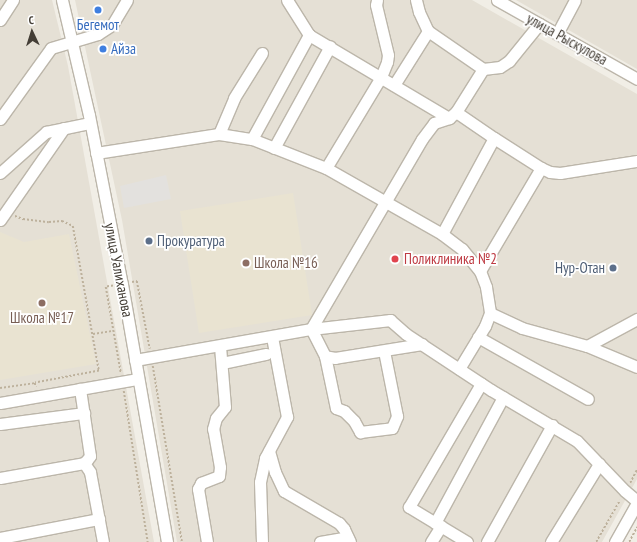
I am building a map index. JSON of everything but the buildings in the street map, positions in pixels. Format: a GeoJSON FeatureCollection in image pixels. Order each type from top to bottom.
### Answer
{"type":"FeatureCollection","features":[{"type":"Feature","properties":{"kind":"street"},"geometry":{"type":"LineString","coordinates":[[0,20],[13,0]]}},
{"type":"Feature","properties":{"kind":"street","name":"улица Уалиханова"},"geometry":{"type":"LineString","coordinates":[[62,0],[90,123],[122,284],[167,542]]}},
{"type":"Feature","properties":{"kind":"street"},"geometry":{"type":"LineString","coordinates":[[0,119],[51,48],[72,40],[98,34],[112,25],[127,0]]}},
{"type":"Feature","properties":{"kind":"street"},"geometry":{"type":"LineString","coordinates":[[287,0],[309,35],[394,85],[494,138],[541,168],[550,172],[560,173],[637,161]]}},
{"type":"Feature","properties":{"kind":"street"},"geometry":{"type":"LineString","coordinates":[[326,168],[381,77],[388,55],[376,5],[377,0]]}},
{"type":"Feature","properties":{"kind":"street"},"geometry":{"type":"LineString","coordinates":[[416,0],[418,12],[428,31],[483,69],[500,67],[509,61],[539,24]]}},
{"type":"Feature","properties":{"kind":"street","name":"улица Рыскулова"},"geometry":{"type":"LineString","coordinates":[[497,0],[637,79]]}},
{"type":"Feature","properties":{"kind":"street"},"geometry":{"type":"LineString","coordinates":[[557,34],[575,0]]}},
{"type":"Feature","properties":{"kind":"street"},"geometry":{"type":"LineString","coordinates":[[394,85],[428,31]]}},
{"type":"Feature","properties":{"kind":"street"},"geometry":{"type":"LineString","coordinates":[[252,139],[309,35]]}},
{"type":"Feature","properties":{"kind":"street"},"geometry":{"type":"LineString","coordinates":[[274,148],[330,46]]}},
{"type":"Feature","properties":{"kind":"street"},"geometry":{"type":"LineString","coordinates":[[219,134],[234,98],[262,53]]}},
{"type":"Feature","properties":{"kind":"street"},"geometry":{"type":"LineString","coordinates":[[312,329],[384,201],[422,139],[434,123],[453,115],[483,69]]}},
{"type":"Feature","properties":{"kind":"street"},"geometry":{"type":"LineString","coordinates":[[0,173],[46,132],[90,123]]}},
{"type":"Feature","properties":{"kind":"street"},"geometry":{"type":"LineString","coordinates":[[3,212],[64,128]]}},
{"type":"Feature","properties":{"kind":"street"},"geometry":{"type":"LineString","coordinates":[[96,152],[219,134],[252,139],[326,168],[442,234],[462,249],[480,272],[486,287],[490,313],[485,326],[459,369]]}},
{"type":"Feature","properties":{"kind":"street"},"geometry":{"type":"LineString","coordinates":[[442,234],[494,138]]}},
{"type":"Feature","properties":{"kind":"street"},"geometry":{"type":"LineString","coordinates":[[480,272],[541,168]]}},
{"type":"Feature","properties":{"kind":"street"},"geometry":{"type":"LineString","coordinates":[[490,313],[522,328],[588,346],[637,367]]}},
{"type":"Feature","properties":{"kind":"street"},"geometry":{"type":"LineString","coordinates":[[588,346],[637,319]]}},
{"type":"Feature","properties":{"kind":"street"},"geometry":{"type":"LineString","coordinates":[[135,360],[312,329],[390,320],[422,344],[481,384],[577,441],[637,502],[615,542]]}},
{"type":"Feature","properties":{"kind":"street"},"geometry":{"type":"LineString","coordinates":[[312,329],[325,356],[336,408],[344,411],[354,421],[360,432],[392,428],[397,416],[384,350]]}},
{"type":"Feature","properties":{"kind":"street"},"geometry":{"type":"LineString","coordinates":[[262,542],[260,482],[265,458],[287,418],[272,337]]}},
{"type":"Feature","properties":{"kind":"street"},"geometry":{"type":"LineString","coordinates":[[478,337],[588,399]]}},
{"type":"Feature","properties":{"kind":"street"},"geometry":{"type":"LineString","coordinates":[[325,356],[335,358],[422,344]]}},
{"type":"Feature","properties":{"kind":"street"},"geometry":{"type":"LineString","coordinates":[[207,542],[198,489],[201,483],[220,476],[220,467],[213,429],[216,418],[225,407],[220,346]]}},
{"type":"Feature","properties":{"kind":"street"},"geometry":{"type":"LineString","coordinates":[[222,362],[266,354]]}},
{"type":"Feature","properties":{"kind":"street"},"geometry":{"type":"LineString","coordinates":[[0,403],[138,379]]}},
{"type":"Feature","properties":{"kind":"street"},"geometry":{"type":"LineString","coordinates":[[467,542],[409,507],[481,384]]}},
{"type":"Feature","properties":{"kind":"street"},"geometry":{"type":"LineString","coordinates":[[0,478],[84,463],[90,456],[80,389]]}},
{"type":"Feature","properties":{"kind":"street"},"geometry":{"type":"LineString","coordinates":[[431,542],[438,524],[503,397]]}},
{"type":"Feature","properties":{"kind":"street"},"geometry":{"type":"LineString","coordinates":[[0,424],[84,413]]}},
{"type":"Feature","properties":{"kind":"street"},"geometry":{"type":"LineString","coordinates":[[487,542],[552,425]]}},
{"type":"Feature","properties":{"kind":"street"},"geometry":{"type":"LineString","coordinates":[[269,451],[275,472],[284,491],[338,523],[349,540],[320,542]]}},
{"type":"Feature","properties":{"kind":"street"},"geometry":{"type":"LineString","coordinates":[[84,463],[90,472],[103,542]]}},
{"type":"Feature","properties":{"kind":"street"},"geometry":{"type":"LineString","coordinates":[[551,542],[599,464]]}},
{"type":"Feature","properties":{"kind":"street"},"geometry":{"type":"LineString","coordinates":[[0,538],[99,520]]}},
{"type":"Feature","properties":{"kind":"path"},"geometry":{"type":"LineString","coordinates":[[0,388],[99,371],[73,226],[62,221],[49,222],[23,219],[3,212]]}},
{"type":"Feature","properties":{"kind":"path"},"geometry":{"type":"LineString","coordinates":[[148,542],[123,382],[106,287],[137,281],[182,542]]}},
{"type":"Feature","properties":{"kind":"path"},"geometry":{"type":"LineString","coordinates":[[93,334],[113,330]]}},
{"type":"Feature","properties":{"kind":"path"},"geometry":{"type":"LineString","coordinates":[[35,382],[38,397]]}},
{"type":"Feature","properties":{"kind":"path"},"geometry":{"type":"LineString","coordinates":[[596,542],[637,469]]}},
{"type":"Feature","properties":{"kind":"path"},"geometry":{"type":"LineString","coordinates":[[629,542],[637,526]]}},
{"type":"Feature","properties":{"kind":"shaded area"},"geometry":{"type":"Polygon","coordinates":[[[0,0],[52,0],[68,66],[154,542],[0,542],[0,0]]]}},
{"type":"Feature","properties":{"kind":"shaded area"},"geometry":{"type":"Polygon","coordinates":[[[75,0],[472,0],[637,94],[637,479],[602,542],[177,542],[122,220],[75,0]]]}},
{"type":"Feature","properties":{"kind":"shaded area"},"geometry":{"type":"Polygon","coordinates":[[[516,0],[637,0],[637,69],[516,0]]]}},
{"type":"Feature","properties":{"kind":"shaded area"},"geometry":{"type":"Polygon","coordinates":[[[166,175],[171,199],[124,208],[120,186],[166,175]]]}},
{"type":"Feature","properties":{"kind":"shaded area","name":"Школа №16"},"geometry":{"type":"Polygon","coordinates":[[[293,193],[312,315],[199,333],[180,211],[293,193]]]}},
{"type":"Feature","properties":{"kind":"shaded area","name":"Школа №17"},"geometry":{"type":"Polygon","coordinates":[[[0,232],[24,242],[69,234],[96,364],[0,380],[0,232]]]}},
{"type":"Feature","properties":{"kind":"place","name":"Бегемот"},"geometry":{"type":"Point","coordinates":[98,10]}},
{"type":"Feature","properties":{"kind":"place","name":"Айза"},"geometry":{"type":"Point","coordinates":[103,49]}},
{"type":"Feature","properties":{"kind":"place","name":"Прокуратура"},"geometry":{"type":"Point","coordinates":[149,241]}},
{"type":"Feature","properties":{"kind":"place","name":"Поликлиника №2"},"geometry":{"type":"Point","coordinates":[395,259]}},
{"type":"Feature","properties":{"kind":"place","name":"Школа №16"},"geometry":{"type":"Point","coordinates":[246,263]}},
{"type":"Feature","properties":{"kind":"place","name":"Нур-Отан"},"geometry":{"type":"Point","coordinates":[613,268]}},
{"type":"Feature","properties":{"kind":"place","name":"Школа №17"},"geometry":{"type":"Point","coordinates":[42,303]}}]}
